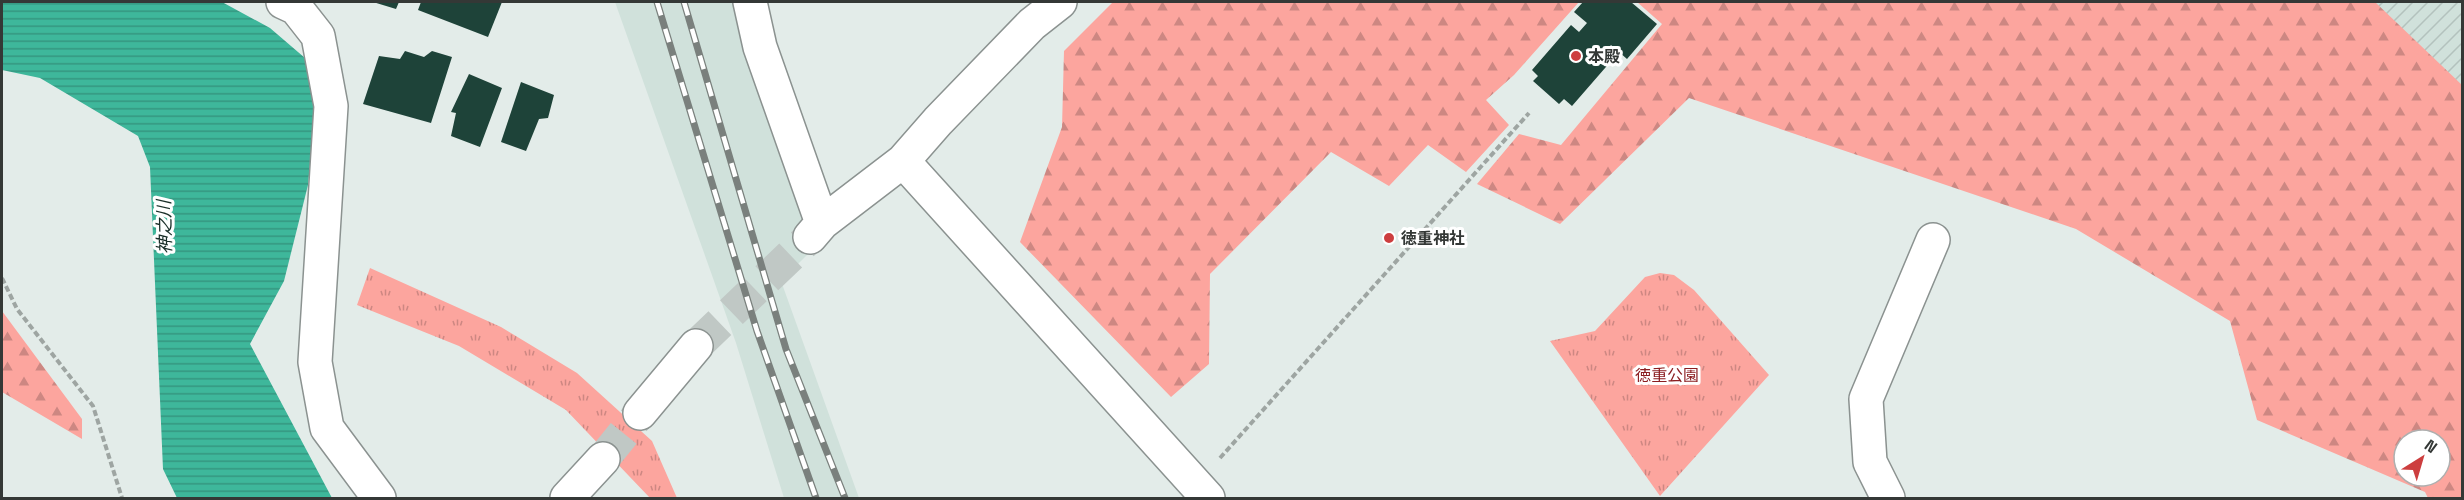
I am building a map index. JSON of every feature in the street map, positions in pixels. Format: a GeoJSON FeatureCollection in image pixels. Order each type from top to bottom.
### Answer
{"type":"FeatureCollection","features":[{"type":"Feature","properties":{"kind":"street"},"geometry":{"type":"LineString","coordinates":[[750,2],[760,47],[816,230],[903,161],[938,121],[1032,24],[1060,2]]}},
{"type":"Feature","properties":{"kind":"street"},"geometry":{"type":"LineString","coordinates":[[293,4],[318,36],[331,106],[315,362],[327,428],[379,498]]}},
{"type":"Feature","properties":{"kind":"street"},"geometry":{"type":"LineString","coordinates":[[903,161],[1208,498]]}},
{"type":"Feature","properties":{"kind":"street"},"geometry":{"type":"LineString","coordinates":[[1888,498],[1870,462],[1866,399],[1933,240]]}},
{"type":"Feature","properties":{"kind":"street"},"geometry":{"type":"LineString","coordinates":[[640,412],[696,346]]}},
{"type":"Feature","properties":{"kind":"street"},"geometry":{"type":"LineString","coordinates":[[567,498],[603,459]]}},
{"type":"Feature","properties":{"kind":"path"},"geometry":{"type":"LineString","coordinates":[[1241,434],[1437,219],[1529,113]]}},
{"type":"Feature","properties":{"kind":"path"},"geometry":{"type":"LineString","coordinates":[[2,278],[17,309],[93,406],[122,498]]}},
{"type":"Feature","properties":{"kind":"shaded area"},"geometry":{"type":"Polygon","coordinates":[[[615,2],[740,2],[813,249],[781,281],[859,498],[784,498],[736,343],[615,2]]]}},
{"type":"Feature","properties":{"kind":"shaded area"},"geometry":{"type":"Polygon","coordinates":[[[2357,2],[2462,2],[2462,146],[2357,2]]]}},
{"type":"Feature","properties":{"kind":"green space"},"geometry":{"type":"Polygon","coordinates":[[[1113,2],[1579,2],[1514,75],[1486,100],[1509,125],[1466,172],[1428,145],[1389,186],[1331,152],[1210,274],[1209,364],[1171,397],[1020,242],[1062,127],[1064,51],[1113,2]]]}},
{"type":"Feature","properties":{"kind":"green space"},"geometry":{"type":"Polygon","coordinates":[[[1637,2],[2375,2],[2462,85],[2462,498],[2428,498],[2425,492],[2416,488],[2452,488],[2452,428],[2392,428],[2392,478],[2257,420],[2230,321],[2076,229],[1689,98],[1560,224],[1477,184],[1519,134],[1561,145],[1662,24],[1637,2]]]}},
{"type":"Feature","properties":{"kind":"green space"},"geometry":{"type":"Polygon","coordinates":[[[370,268],[501,327],[577,373],[652,441],[677,498],[650,498],[566,410],[459,346],[357,305],[370,268]]]}},
{"type":"Feature","properties":{"kind":"green space","name":"徳重公園"},"geometry":{"type":"Polygon","coordinates":[[[1660,273],[1674,275],[1694,290],[1769,375],[1660,496],[1550,341],[1595,331],[1645,277],[1660,273]]]}},
{"type":"Feature","properties":{"kind":"green space"},"geometry":{"type":"Polygon","coordinates":[[[2,311],[82,419],[82,439],[2,392],[2,311]]]}},
{"type":"Feature","properties":{"kind":"water","name":"神之川"},"geometry":{"type":"Polygon","coordinates":[[[2,2],[222,2],[270,28],[319,70],[308,185],[284,281],[250,344],[332,498],[177,498],[163,469],[150,167],[138,136],[40,78],[2,70],[2,2]]]}},
{"type":"Feature","properties":{"kind":"building"},"geometry":{"type":"Polygon","coordinates":[[[373,2],[399,2],[396,9],[373,2]]]}},
{"type":"Feature","properties":{"kind":"building"},"geometry":{"type":"Polygon","coordinates":[[[421,2],[502,2],[488,37],[418,10],[421,2]]]}},
{"type":"Feature","properties":{"kind":"building","name":"本殿"},"geometry":{"type":"Polygon","coordinates":[[[1583,2],[1631,2],[1657,24],[1627,59],[1611,45],[1604,53],[1612,60],[1572,106],[1564,99],[1559,104],[1533,81],[1538,76],[1532,70],[1571,25],[1579,32],[1587,23],[1574,12],[1583,2]]]}},
{"type":"Feature","properties":{"kind":"building"},"geometry":{"type":"Polygon","coordinates":[[[405,51],[424,57],[432,51],[452,57],[431,123],[363,104],[379,56],[400,59],[405,51]]]}},
{"type":"Feature","properties":{"kind":"building"},"geometry":{"type":"Polygon","coordinates":[[[469,74],[502,88],[480,147],[451,136],[456,113],[451,112],[469,74]]]}},
{"type":"Feature","properties":{"kind":"building"},"geometry":{"type":"Polygon","coordinates":[[[521,82],[554,95],[548,118],[539,119],[526,151],[501,142],[521,82]]]}},
{"type":"Feature","properties":{"kind":"tunnel"},"geometry":{"type":"LineString","coordinates":[[696,346],[810,237]]}},
{"type":"Feature","properties":{"kind":"tunnel"},"geometry":{"type":"LineString","coordinates":[[603,459],[640,413]]}},
{"type":"Feature","properties":{"kind":"railway"},"geometry":{"type":"LineString","coordinates":[[657,2],[757,331],[816,498]]}},
{"type":"Feature","properties":{"kind":"railway"},"geometry":{"type":"LineString","coordinates":[[684,2],[786,349],[845,498]]}},
{"type":"Feature","properties":{"kind":"place","name":"本殿"},"geometry":{"type":"Point","coordinates":[1576,56]}},
{"type":"Feature","properties":{"kind":"place","name":"徳重神社"},"geometry":{"type":"Point","coordinates":[1389,238]}}]}
